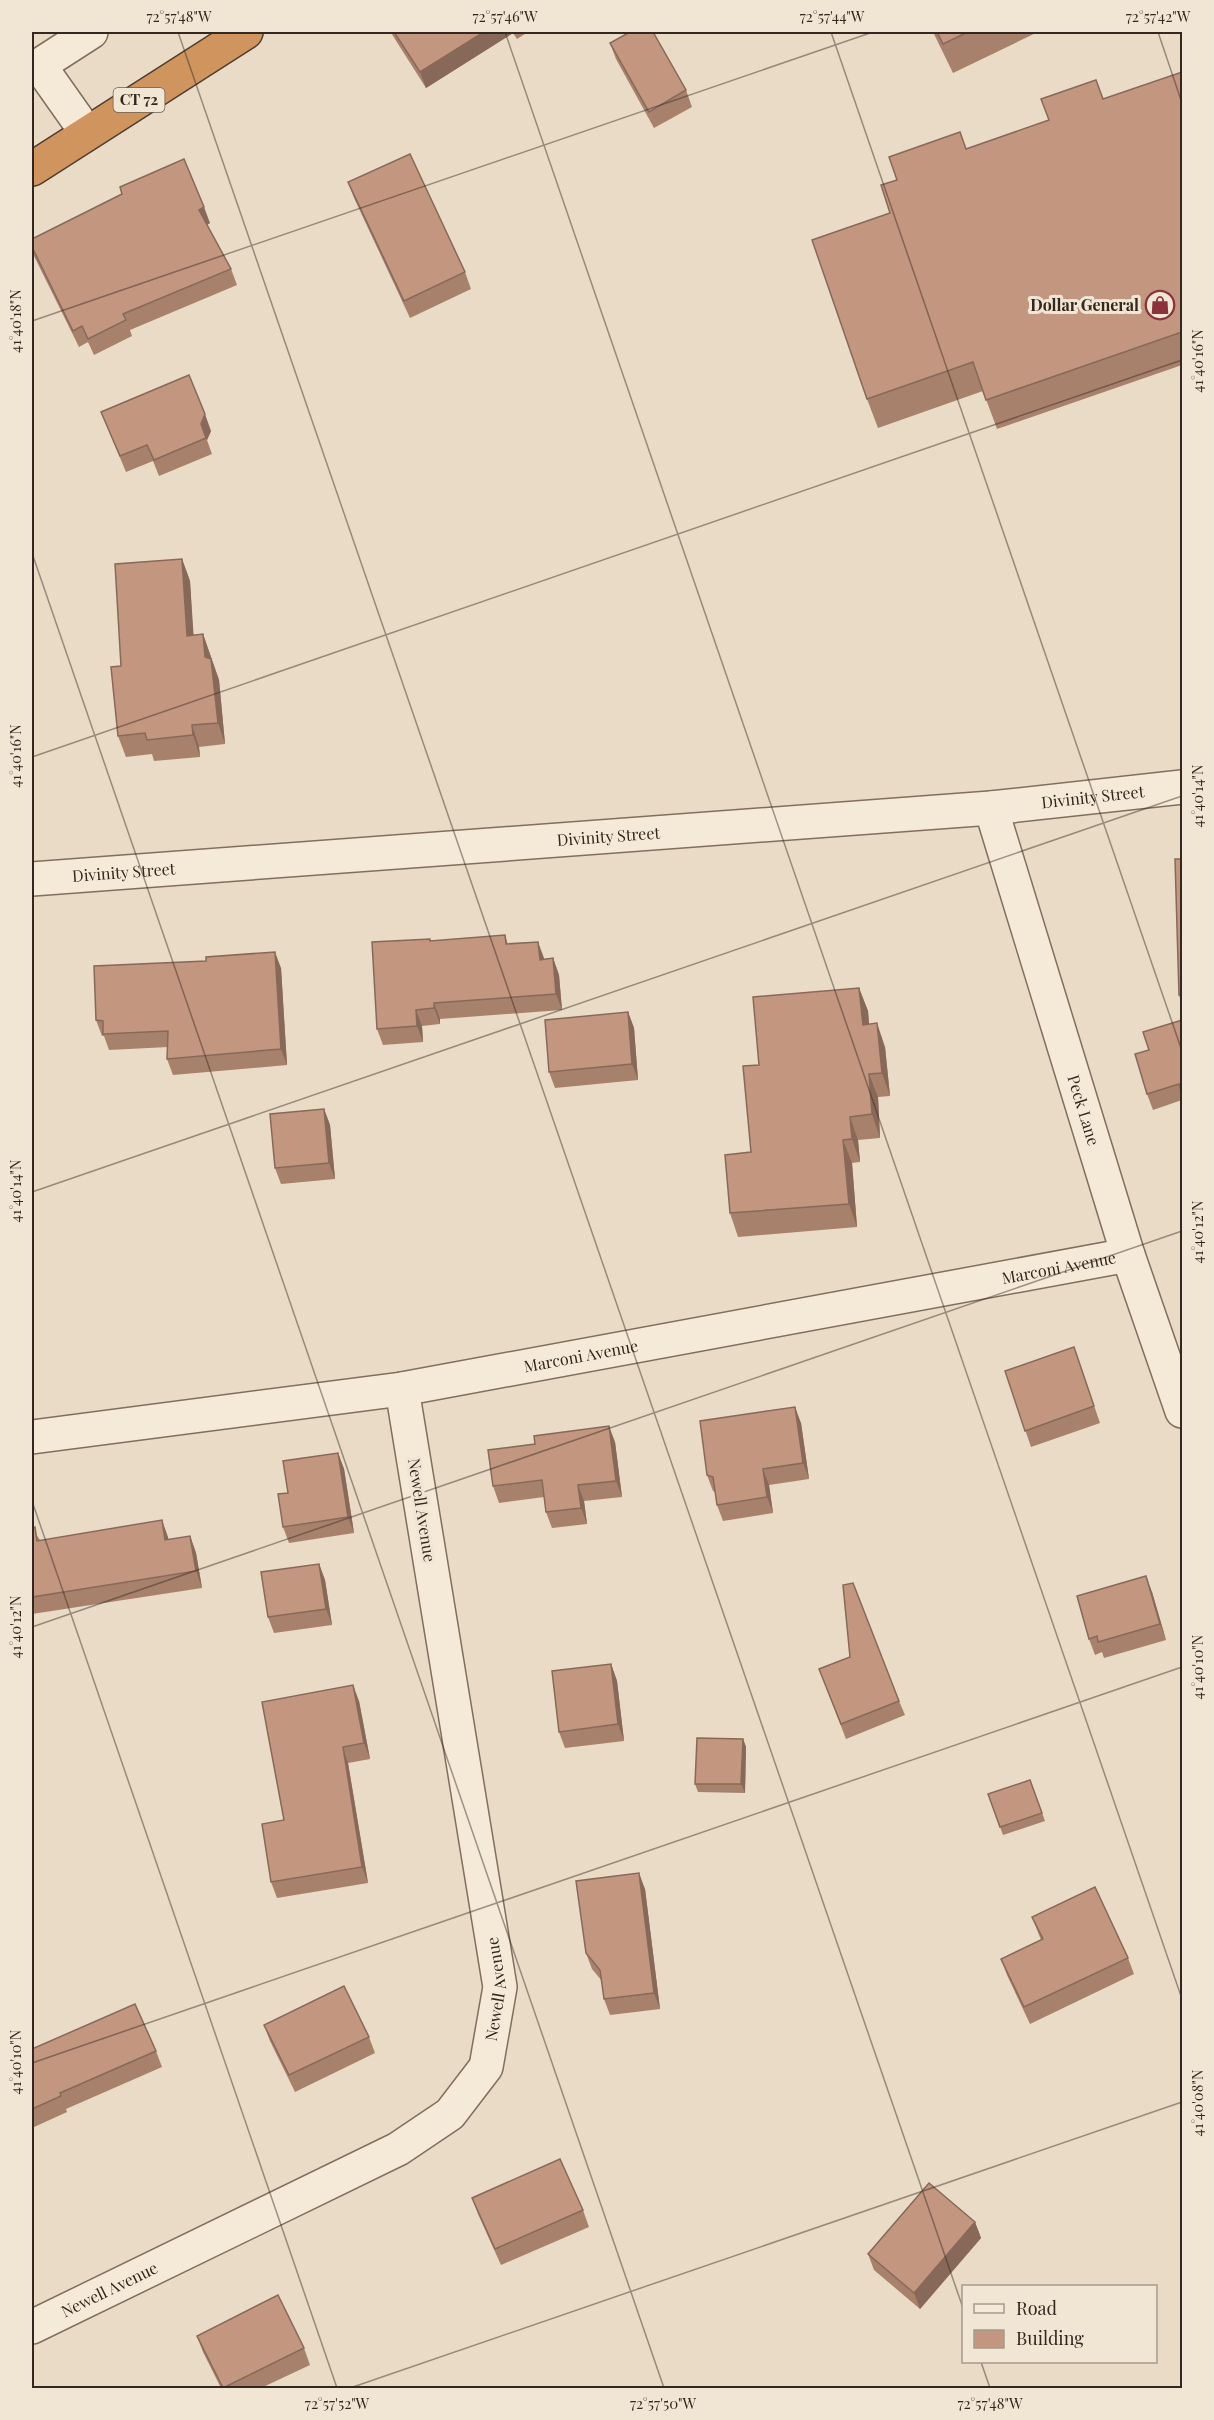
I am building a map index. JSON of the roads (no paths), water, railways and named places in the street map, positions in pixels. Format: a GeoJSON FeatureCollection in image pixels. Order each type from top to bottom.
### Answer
{"type":"FeatureCollection","features":[{"type":"Feature","properties":{"kind":"highway","name":"CT 72"},"geometry":{"type":"LineString","coordinates":[[32,169],[246,32]]}},
{"type":"Feature","properties":{"kind":"street"},"geometry":{"type":"LineString","coordinates":[[87,133],[35,67],[91,32]]}},
{"type":"Feature","properties":{"kind":"street","name":"Divinity Street"},"geometry":{"type":"LineString","coordinates":[[32,879],[991,808],[1182,787]]}},
{"type":"Feature","properties":{"kind":"street","name":"Peck Lane"},"geometry":{"type":"LineString","coordinates":[[991,808],[1128,1255],[1182,1411]]}},
{"type":"Feature","properties":{"kind":"street","name":"Marconi Avenue"},"geometry":{"type":"LineString","coordinates":[[32,1437],[402,1389],[1128,1255]]}},
{"type":"Feature","properties":{"kind":"street","name":"Newell Avenue"},"geometry":{"type":"LineString","coordinates":[[32,2327],[398,2149],[450,2114],[486,2067],[500,1987],[402,1389]]}},
{"type":"Feature","properties":{"kind":"place","name":"Dollar General"},"geometry":{"type":"Point","coordinates":[1160,305]}}]}
